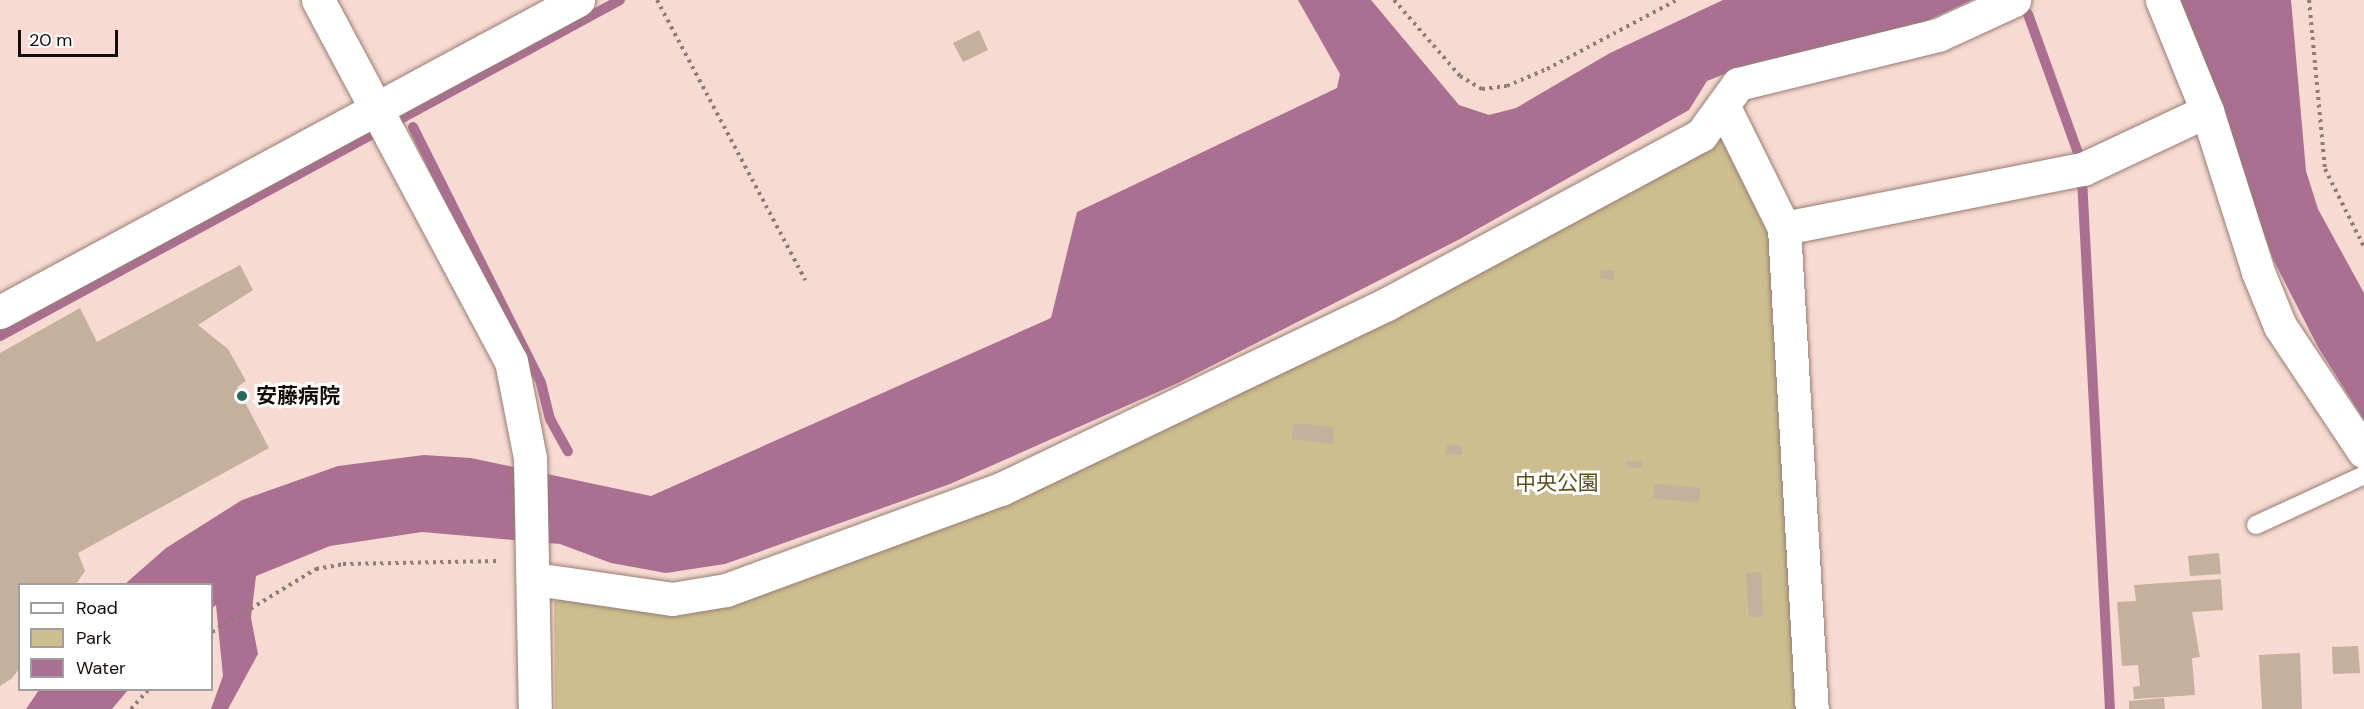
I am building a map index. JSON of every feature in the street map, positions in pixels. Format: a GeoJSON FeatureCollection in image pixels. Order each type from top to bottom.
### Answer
{"type":"FeatureCollection","features":[{"type":"Feature","properties":{"kind":"street"},"geometry":{"type":"LineString","coordinates":[[318,0],[511,361],[530,458],[535,563],[536,709]]}},
{"type":"Feature","properties":{"kind":"street"},"geometry":{"type":"LineString","coordinates":[[0,312],[383,123],[578,0]]}},
{"type":"Feature","properties":{"kind":"street"},"geometry":{"type":"LineString","coordinates":[[535,563],[672,599],[726,590],[1001,489],[1387,304],[1701,135],[1738,84],[1938,35],[2014,0]]}},
{"type":"Feature","properties":{"kind":"street"},"geometry":{"type":"LineString","coordinates":[[2162,0],[2207,111],[2258,272],[2280,326],[2364,452]]}},
{"type":"Feature","properties":{"kind":"street"},"geometry":{"type":"LineString","coordinates":[[1723,105],[1784,228],[1812,709]]}},
{"type":"Feature","properties":{"kind":"street"},"geometry":{"type":"LineString","coordinates":[[1784,228],[2083,169],[2207,111]]}},
{"type":"Feature","properties":{"kind":"lane"},"geometry":{"type":"LineString","coordinates":[[2256,525],[2364,475]]}},
{"type":"Feature","properties":{"kind":"path"},"geometry":{"type":"LineString","coordinates":[[657,0],[805,280]]}},
{"type":"Feature","properties":{"kind":"path"},"geometry":{"type":"LineString","coordinates":[[1395,0],[1460,76],[1482,90],[1507,86],[1547,69],[1677,0]]}},
{"type":"Feature","properties":{"kind":"path"},"geometry":{"type":"LineString","coordinates":[[2309,0],[2325,169],[2364,247]]}},
{"type":"Feature","properties":{"kind":"path"},"geometry":{"type":"LineString","coordinates":[[213,631],[315,569],[343,564],[535,563]]}},
{"type":"Feature","properties":{"kind":"path"},"geometry":{"type":"LineString","coordinates":[[131,709],[147,691]]}},
{"type":"Feature","properties":{"kind":"green space","name":"中央公園"},"geometry":{"type":"Polygon","coordinates":[[[1713,138],[1727,141],[1770,229],[1800,709],[555,709],[554,602],[565,595],[729,601],[1713,138]]]}},
{"type":"Feature","properties":{"kind":"water"},"geometry":{"type":"Polygon","coordinates":[[[1298,0],[1371,0],[1459,105],[1489,115],[1516,108],[1610,53],[1723,0],[1972,0],[1918,25],[1747,65],[1707,81],[1689,110],[1460,239],[1178,383],[950,484],[725,564],[666,573],[611,563],[560,544],[422,532],[330,546],[256,576],[251,618],[258,654],[228,709],[211,709],[223,676],[216,605],[213,607],[213,583],[126,583],[166,548],[242,500],[338,466],[424,455],[471,458],[651,496],[1051,318],[1077,212],[1337,88],[1340,74],[1298,0]]]}},
{"type":"Feature","properties":{"kind":"water"},"geometry":{"type":"Polygon","coordinates":[[[2180,0],[2291,0],[2306,171],[2318,209],[2364,293],[2364,420],[2318,347],[2273,259],[2180,0]]]}},
{"type":"Feature","properties":{"kind":"water"},"geometry":{"type":"Polygon","coordinates":[[[38,691],[127,691],[112,709],[26,709],[38,691]]]}},
{"type":"Feature","properties":{"kind":"building"},"geometry":{"type":"Polygon","coordinates":[[[979,30],[988,50],[963,62],[953,43],[979,30]]]}},
{"type":"Feature","properties":{"kind":"building"},"geometry":{"type":"Polygon","coordinates":[[[240,265],[253,290],[198,325],[228,349],[246,381],[237,387],[269,448],[78,553],[85,571],[77,583],[18,583],[18,670],[11,679],[0,686],[0,353],[80,308],[97,342],[240,265]]]}},
{"type":"Feature","properties":{"kind":"building"},"geometry":{"type":"Polygon","coordinates":[[[1601,270],[1614,270],[1614,280],[1600,279],[1601,270]]]}},
{"type":"Feature","properties":{"kind":"building"},"geometry":{"type":"Polygon","coordinates":[[[1293,423],[1334,427],[1333,444],[1292,439],[1293,423]]]}},
{"type":"Feature","properties":{"kind":"building"},"geometry":{"type":"Polygon","coordinates":[[[1447,445],[1462,446],[1462,455],[1446,454],[1447,445]]]}},
{"type":"Feature","properties":{"kind":"building"},"geometry":{"type":"Polygon","coordinates":[[[1627,461],[1642,462],[1642,468],[1627,467],[1627,461]]]}},
{"type":"Feature","properties":{"kind":"building"},"geometry":{"type":"Polygon","coordinates":[[[1655,484],[1700,488],[1699,503],[1653,498],[1655,484]]]}},
{"type":"Feature","properties":{"kind":"building"},"geometry":{"type":"Polygon","coordinates":[[[2219,553],[2221,574],[2190,576],[2188,556],[2219,553]]]}},
{"type":"Feature","properties":{"kind":"building"},"geometry":{"type":"Polygon","coordinates":[[[1761,572],[1763,616],[1749,617],[1746,573],[1761,572]]]}},
{"type":"Feature","properties":{"kind":"building"},"geometry":{"type":"Polygon","coordinates":[[[2221,579],[2223,610],[2192,612],[2200,657],[2192,658],[2195,695],[2134,699],[2133,687],[2140,686],[2138,665],[2122,666],[2117,602],[2136,601],[2134,585],[2221,579]]]}},
{"type":"Feature","properties":{"kind":"building"},"geometry":{"type":"Polygon","coordinates":[[[2358,646],[2360,673],[2333,674],[2332,647],[2358,646]]]}},
{"type":"Feature","properties":{"kind":"building"},"geometry":{"type":"Polygon","coordinates":[[[2300,653],[2302,709],[2262,709],[2259,655],[2300,653]]]}},
{"type":"Feature","properties":{"kind":"building"},"geometry":{"type":"Polygon","coordinates":[[[2164,698],[2165,709],[2129,709],[2129,701],[2164,698]]]}},
{"type":"Feature","properties":{"kind":"waterway"},"geometry":{"type":"LineString","coordinates":[[0,336],[620,0]]}},
{"type":"Feature","properties":{"kind":"waterway"},"geometry":{"type":"LineString","coordinates":[[2028,14],[2079,156]]}},
{"type":"Feature","properties":{"kind":"waterway"},"geometry":{"type":"LineString","coordinates":[[413,127],[541,383],[550,419],[568,451]]}},
{"type":"Feature","properties":{"kind":"waterway"},"geometry":{"type":"LineString","coordinates":[[2082,179],[2110,709]]}},
{"type":"Feature","properties":{"kind":"place","name":"安藤病院"},"geometry":{"type":"Point","coordinates":[242,396]}}]}
